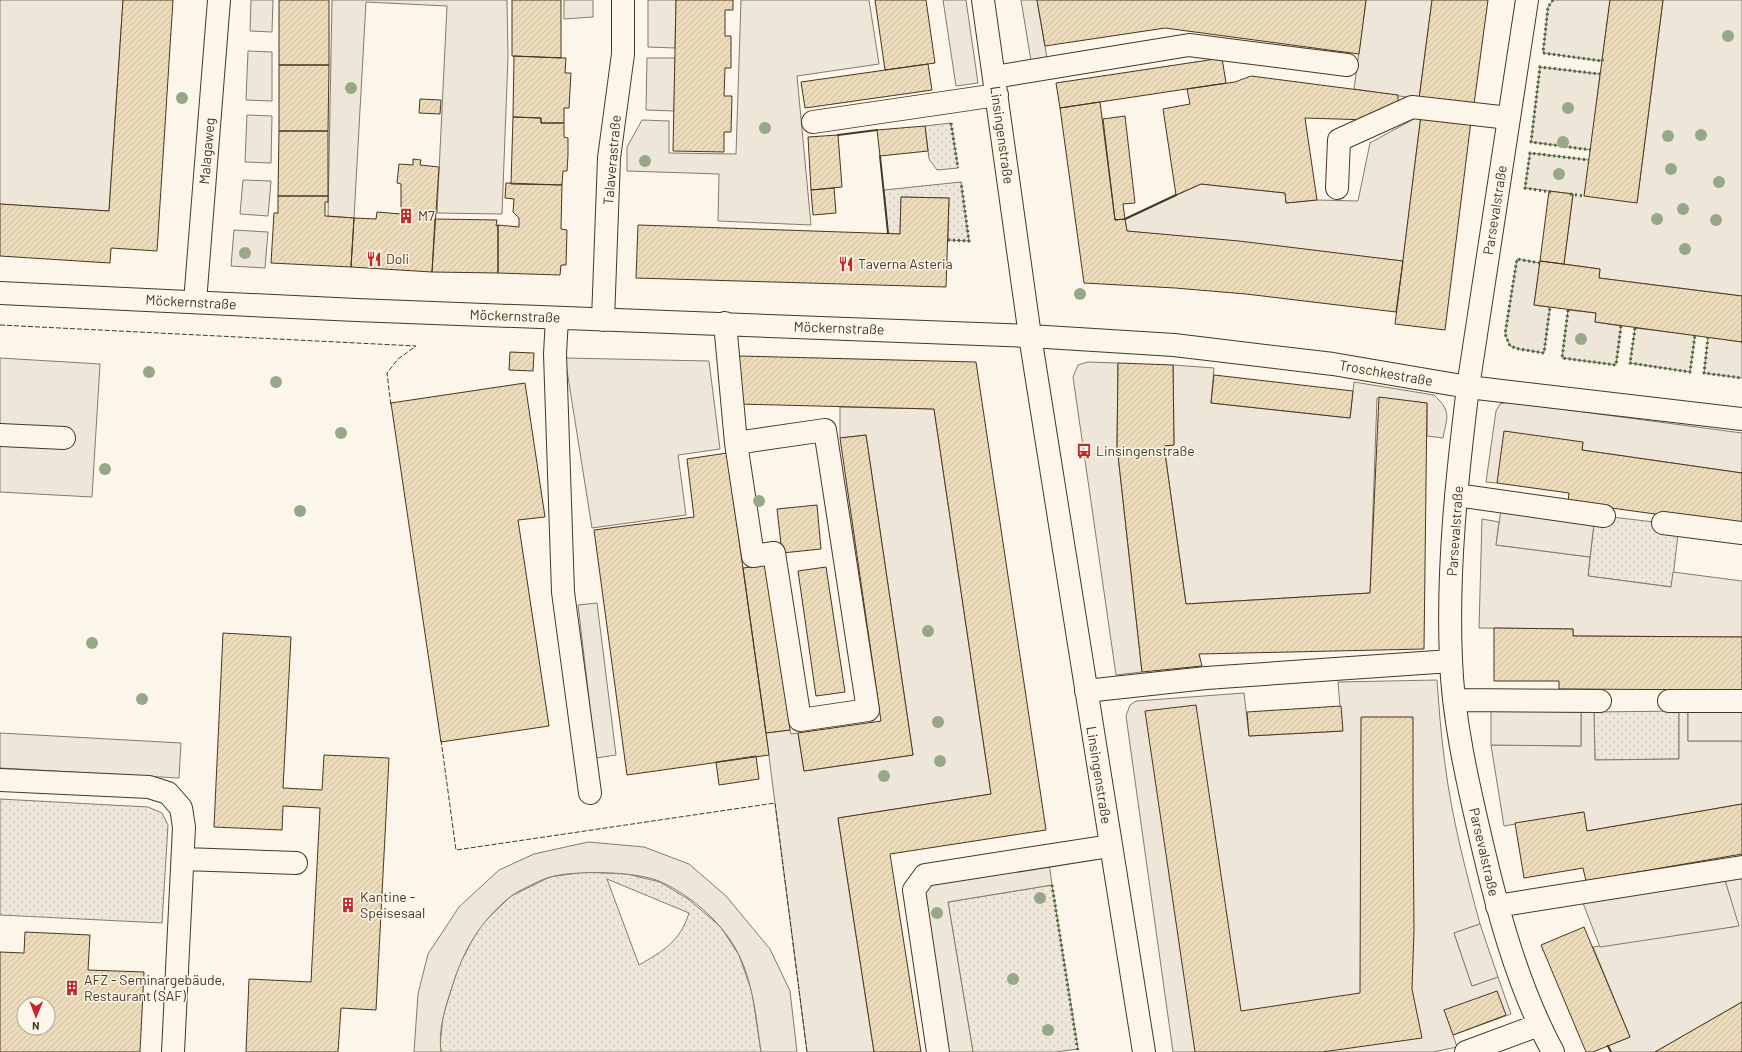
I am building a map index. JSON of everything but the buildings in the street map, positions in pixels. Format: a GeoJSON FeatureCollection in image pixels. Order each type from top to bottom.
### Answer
{"type":"FeatureCollection","features":[{"type":"Feature","properties":{"kind":"street","name":"Malagaweg"},"geometry":{"type":"LineString","coordinates":[[195,302],[219,0]]}},
{"type":"Feature","properties":{"kind":"street","name":"Talaverastraße"},"geometry":{"type":"LineString","coordinates":[[603,320],[609,158],[623,54],[623,0]]}},
{"type":"Feature","properties":{"kind":"street","name":"Linsingenstraße"},"geometry":{"type":"LineString","coordinates":[[983,0],[1030,336],[1144,1052]]}},
{"type":"Feature","properties":{"kind":"street","name":"Parsevalstraße"},"geometry":{"type":"LineString","coordinates":[[1527,0],[1468,386],[1456,495],[1450,604],[1451,661],[1455,700],[1469,792],[1497,906],[1539,1025],[1553,1052]]}},
{"type":"Feature","properties":{"kind":"street"},"geometry":{"type":"LineString","coordinates":[[813,122],[995,86],[1189,45],[1347,66]]}},
{"type":"Feature","properties":{"kind":"street"},"geometry":{"type":"LineString","coordinates":[[1337,188],[1340,140],[1412,107],[1509,118]]}},
{"type":"Feature","properties":{"kind":"street","name":"Möckernstraße"},"geometry":{"type":"LineString","coordinates":[[0,293],[603,320],[725,323],[1030,336]]}},
{"type":"Feature","properties":{"kind":"street"},"geometry":{"type":"LineString","coordinates":[[557,318],[555,354],[563,592],[590,793]]}},
{"type":"Feature","properties":{"kind":"street"},"geometry":{"type":"LineString","coordinates":[[725,323],[736,443],[753,556],[774,553],[800,720],[868,710],[825,430],[736,443]]}},
{"type":"Feature","properties":{"kind":"street","name":"Troschkestraße"},"geometry":{"type":"LineString","coordinates":[[1030,336],[1174,345],[1333,364],[1468,386],[1742,419]]}},
{"type":"Feature","properties":{"kind":"street"},"geometry":{"type":"LineString","coordinates":[[0,435],[64,438]]}},
{"type":"Feature","properties":{"kind":"street"},"geometry":{"type":"LineString","coordinates":[[1456,495],[1604,516]]}},
{"type":"Feature","properties":{"kind":"street"},"geometry":{"type":"LineString","coordinates":[[1663,523],[1742,533]]}},
{"type":"Feature","properties":{"kind":"street"},"geometry":{"type":"LineString","coordinates":[[1086,691],[1206,678],[1451,661]]}},
{"type":"Feature","properties":{"kind":"street"},"geometry":{"type":"LineString","coordinates":[[1455,700],[1600,700]]}},
{"type":"Feature","properties":{"kind":"street"},"geometry":{"type":"LineString","coordinates":[[1669,701],[1742,701]]}},
{"type":"Feature","properties":{"kind":"street"},"geometry":{"type":"LineString","coordinates":[[0,780],[149,787],[168,793],[181,808],[184,827],[173,1052]]}},
{"type":"Feature","properties":{"kind":"street"},"geometry":{"type":"LineString","coordinates":[[938,1052],[914,890],[925,875],[1110,846]]}},
{"type":"Feature","properties":{"kind":"street"},"geometry":{"type":"LineString","coordinates":[[182,859],[296,863]]}},
{"type":"Feature","properties":{"kind":"street"},"geometry":{"type":"LineString","coordinates":[[1497,906],[1742,867]]}},
{"type":"Feature","properties":{"kind":"street"},"geometry":{"type":"LineString","coordinates":[[1466,1052],[1539,1025]]}},
{"type":"Feature","properties":{"kind":"shaded area"},"geometry":{"type":"Polygon","coordinates":[[[0,0],[123,0],[109,211],[0,204],[0,0]]]}},
{"type":"Feature","properties":{"kind":"shaded area"},"geometry":{"type":"Polygon","coordinates":[[[251,0],[273,0],[272,32],[250,31],[251,0]]]}},
{"type":"Feature","properties":{"kind":"shaded area"},"geometry":{"type":"Polygon","coordinates":[[[332,0],[507,0],[508,57],[502,214],[437,213],[447,6],[366,2],[354,218],[328,216],[332,0]]]}},
{"type":"Feature","properties":{"kind":"shaded area"},"geometry":{"type":"Polygon","coordinates":[[[564,0],[593,0],[593,17],[564,19],[564,0]]]}},
{"type":"Feature","properties":{"kind":"shaded area"},"geometry":{"type":"Polygon","coordinates":[[[648,0],[676,0],[675,48],[648,47],[648,0]]]}},
{"type":"Feature","properties":{"kind":"shaded area"},"geometry":{"type":"Polygon","coordinates":[[[741,0],[869,0],[879,64],[797,76],[811,225],[718,221],[719,174],[627,171],[627,147],[642,120],[669,121],[669,153],[736,154],[741,0]]]}},
{"type":"Feature","properties":{"kind":"shaded area"},"geometry":{"type":"Polygon","coordinates":[[[943,0],[966,0],[978,83],[956,86],[943,0]]]}},
{"type":"Feature","properties":{"kind":"shaded area"},"geometry":{"type":"Polygon","coordinates":[[[1021,0],[1037,0],[1047,58],[1031,61],[1021,0]]]}},
{"type":"Feature","properties":{"kind":"shaded area"},"geometry":{"type":"Polygon","coordinates":[[[1366,0],[1432,0],[1419,99],[1354,89],[1366,0]]]}},
{"type":"Feature","properties":{"kind":"shaded area"},"geometry":{"type":"Polygon","coordinates":[[[1553,0],[1610,0],[1602,61],[1543,53],[1548,7],[1553,0]]]}},
{"type":"Feature","properties":{"kind":"shaded area"},"geometry":{"type":"Polygon","coordinates":[[[1663,0],[1742,0],[1742,296],[1599,278],[1600,269],[1564,264],[1573,194],[1525,188],[1530,153],[1589,160],[1637,203],[1663,0]]]}},
{"type":"Feature","properties":{"kind":"shaded area"},"geometry":{"type":"Polygon","coordinates":[[[248,51],[272,52],[272,101],[246,100],[248,51]]]}},
{"type":"Feature","properties":{"kind":"shaded area"},"geometry":{"type":"Polygon","coordinates":[[[647,58],[675,58],[674,111],[646,110],[647,58]]]}},
{"type":"Feature","properties":{"kind":"shaded area"},"geometry":{"type":"Polygon","coordinates":[[[1540,67],[1600,74],[1591,150],[1531,142],[1540,67]]]}},
{"type":"Feature","properties":{"kind":"shaded area"},"geometry":{"type":"Polygon","coordinates":[[[247,115],[272,116],[271,163],[245,162],[247,115]]]}},
{"type":"Feature","properties":{"kind":"shaded area"},"geometry":{"type":"Polygon","coordinates":[[[1421,115],[1403,261],[1127,231],[1125,219],[1201,184],[1285,193],[1286,203],[1317,200],[1358,201],[1370,143],[1421,115]]]}},
{"type":"Feature","properties":{"kind":"shaded area"},"geometry":{"type":"Polygon","coordinates":[[[951,123],[958,168],[937,170],[929,159],[925,126],[951,123]]]}},
{"type":"Feature","properties":{"kind":"shaded area"},"geometry":{"type":"Polygon","coordinates":[[[243,180],[271,181],[268,216],[240,214],[243,180]]]}},
{"type":"Feature","properties":{"kind":"shaded area"},"geometry":{"type":"Polygon","coordinates":[[[961,182],[969,241],[948,240],[949,198],[901,197],[900,234],[888,233],[884,190],[961,182]]]}},
{"type":"Feature","properties":{"kind":"shaded area"},"geometry":{"type":"Polygon","coordinates":[[[234,230],[268,232],[265,268],[231,266],[234,230]]]}},
{"type":"Feature","properties":{"kind":"shaded area"},"geometry":{"type":"Polygon","coordinates":[[[1517,259],[1540,263],[1534,305],[1550,307],[1544,353],[1510,346],[1505,334],[1517,259]]]}},
{"type":"Feature","properties":{"kind":"shaded area"},"geometry":{"type":"Polygon","coordinates":[[[1568,310],[1596,313],[1595,322],[1621,326],[1616,365],[1562,358],[1568,310]]]}},
{"type":"Feature","properties":{"kind":"shaded area"},"geometry":{"type":"Polygon","coordinates":[[[1635,328],[1695,335],[1690,372],[1630,363],[1635,328]]]}},
{"type":"Feature","properties":{"kind":"shaded area"},"geometry":{"type":"Polygon","coordinates":[[[1708,337],[1742,342],[1742,378],[1704,373],[1708,337]]]}},
{"type":"Feature","properties":{"kind":"shaded area"},"geometry":{"type":"Polygon","coordinates":[[[0,358],[100,364],[92,497],[0,492],[0,358]]]}},
{"type":"Feature","properties":{"kind":"shaded area"},"geometry":{"type":"Polygon","coordinates":[[[565,358],[709,361],[720,449],[678,455],[686,515],[592,528],[565,358]]]}},
{"type":"Feature","properties":{"kind":"shaded area"},"geometry":{"type":"Polygon","coordinates":[[[1088,362],[1118,363],[1117,446],[1142,672],[1116,675],[1073,377],[1078,365],[1088,362]]]}},
{"type":"Feature","properties":{"kind":"shaded area"},"geometry":{"type":"Polygon","coordinates":[[[1173,365],[1214,368],[1211,403],[1350,418],[1354,382],[1434,395],[1440,401],[1446,410],[1447,415],[1443,438],[1427,436],[1427,403],[1377,398],[1370,593],[1186,604],[1164,446],[1174,445],[1173,365]]]}},
{"type":"Feature","properties":{"kind":"shaded area"},"geometry":{"type":"Polygon","coordinates":[[[1508,402],[1742,433],[1742,473],[1582,450],[1583,442],[1497,483],[1486,482],[1496,411],[1500,404],[1508,402]]]}},
{"type":"Feature","properties":{"kind":"shaded area"},"geometry":{"type":"Polygon","coordinates":[[[840,407],[934,409],[991,794],[838,818],[874,1052],[807,1052],[766,733],[790,730],[791,734],[798,733],[804,771],[913,755],[866,435],[840,438],[840,407]]]}},
{"type":"Feature","properties":{"kind":"shaded area"},"geometry":{"type":"Polygon","coordinates":[[[1502,502],[1595,515],[1590,557],[1496,545],[1502,502]]]}},
{"type":"Feature","properties":{"kind":"shaded area"},"geometry":{"type":"Polygon","coordinates":[[[1595,515],[1679,525],[1672,587],[1588,576],[1595,515]]]}},
{"type":"Feature","properties":{"kind":"shaded area"},"geometry":{"type":"Polygon","coordinates":[[[1482,519],[1499,522],[1496,545],[1590,557],[1588,576],[1671,587],[1673,572],[1742,581],[1742,637],[1573,636],[1573,629],[1479,628],[1482,519]]]}},
{"type":"Feature","properties":{"kind":"shaded area"},"geometry":{"type":"Polygon","coordinates":[[[597,603],[616,755],[596,758],[578,605],[597,603]]]}},
{"type":"Feature","properties":{"kind":"shaded area"},"geometry":{"type":"Polygon","coordinates":[[[1437,680],[1442,743],[1451,805],[1480,924],[1454,933],[1472,986],[1498,977],[1511,1014],[1453,1035],[1457,1047],[1433,1052],[1173,1052],[1126,716],[1130,705],[1136,701],[1244,693],[1249,736],[1342,731],[1338,682],[1437,680]]]}},
{"type":"Feature","properties":{"kind":"shaded area"},"geometry":{"type":"Polygon","coordinates":[[[1491,711],[1581,712],[1581,746],[1491,745],[1491,711]]]}},
{"type":"Feature","properties":{"kind":"shaded area"},"geometry":{"type":"Polygon","coordinates":[[[1679,711],[1679,759],[1595,760],[1594,712],[1679,711]]]}},
{"type":"Feature","properties":{"kind":"shaded area"},"geometry":{"type":"Polygon","coordinates":[[[1679,711],[1688,711],[1688,741],[1742,741],[1742,804],[1587,831],[1583,812],[1504,826],[1491,745],[1581,746],[1581,712],[1594,712],[1595,760],[1679,759],[1679,711]]]}},
{"type":"Feature","properties":{"kind":"shaded area"},"geometry":{"type":"Polygon","coordinates":[[[1688,711],[1742,711],[1742,741],[1688,741],[1688,711]]]}},
{"type":"Feature","properties":{"kind":"shaded area"},"geometry":{"type":"Polygon","coordinates":[[[0,733],[181,743],[179,778],[0,768],[0,733]]]}},
{"type":"Feature","properties":{"kind":"shaded area"},"geometry":{"type":"Polygon","coordinates":[[[0,799],[148,807],[162,813],[168,825],[162,923],[0,915],[0,799]]]}},
{"type":"Feature","properties":{"kind":"shaded area"},"geometry":{"type":"Polygon","coordinates":[[[588,842],[644,847],[689,864],[726,896],[770,949],[790,991],[797,1052],[761,1052],[754,1003],[748,979],[739,955],[725,932],[695,903],[673,888],[651,878],[622,874],[575,873],[546,878],[535,883],[510,897],[490,916],[467,949],[456,974],[443,1019],[440,1036],[441,1052],[414,1052],[418,994],[428,954],[459,907],[499,870],[534,854],[588,842]]]}},
{"type":"Feature","properties":{"kind":"shaded area"},"geometry":{"type":"Polygon","coordinates":[[[1049,863],[1052,885],[948,902],[973,1052],[944,1052],[922,893],[930,882],[1049,863]]]}},
{"type":"Feature","properties":{"kind":"shaded area"},"geometry":{"type":"Polygon","coordinates":[[[584,872],[627,874],[660,882],[688,899],[720,926],[739,955],[752,992],[761,1052],[441,1052],[440,1045],[443,1016],[458,967],[480,926],[511,896],[550,877],[584,872]],[[607,879],[639,965],[656,955],[676,939],[689,913],[607,879]]]}},
{"type":"Feature","properties":{"kind":"shaded area"},"geometry":{"type":"Polygon","coordinates":[[[1742,874],[1742,1002],[1655,1052],[1611,1052],[1608,1046],[1630,1037],[1593,947],[1738,926],[1724,877],[1742,874]]]}},
{"type":"Feature","properties":{"kind":"shaded area"},"geometry":{"type":"Polygon","coordinates":[[[1724,877],[1739,926],[1600,947],[1581,898],[1724,877]]]}},
{"type":"Feature","properties":{"kind":"shaded area"},"geometry":{"type":"Polygon","coordinates":[[[1052,885],[1078,1049],[1056,1052],[973,1052],[948,902],[1052,885]]]}},
{"type":"Feature","properties":{"kind":"shaded area"},"geometry":{"type":"Polygon","coordinates":[[[1480,924],[1498,977],[1472,986],[1454,933],[1480,924]]]}},
{"type":"Feature","properties":{"kind":"hedge"},"geometry":{"type":"LineString","coordinates":[[1553,0],[1548,7],[1543,53],[1602,61],[1603,59]]}},
{"type":"Feature","properties":{"kind":"hedge"},"geometry":{"type":"LineString","coordinates":[[1591,150],[1531,142],[1540,67],[1600,74]]}},
{"type":"Feature","properties":{"kind":"hedge"},"geometry":{"type":"LineString","coordinates":[[951,123],[958,168]]}},
{"type":"Feature","properties":{"kind":"hedge"},"geometry":{"type":"LineString","coordinates":[[1551,192],[1525,188],[1530,153],[1589,160]]}},
{"type":"Feature","properties":{"kind":"hedge"},"geometry":{"type":"LineString","coordinates":[[948,240],[969,241],[961,182]]}},
{"type":"Feature","properties":{"kind":"hedge"},"geometry":{"type":"LineString","coordinates":[[1570,194],[1584,196]]}},
{"type":"Feature","properties":{"kind":"hedge"},"geometry":{"type":"LineString","coordinates":[[1540,263],[1517,259],[1505,334],[1510,346],[1544,353],[1550,307]]}},
{"type":"Feature","properties":{"kind":"hedge"},"geometry":{"type":"LineString","coordinates":[[1568,310],[1562,358],[1616,365],[1621,326]]}},
{"type":"Feature","properties":{"kind":"hedge"},"geometry":{"type":"LineString","coordinates":[[1635,328],[1630,363],[1690,372],[1695,335]]}},
{"type":"Feature","properties":{"kind":"hedge"},"geometry":{"type":"LineString","coordinates":[[1708,337],[1704,373],[1742,378]]}},
{"type":"Feature","properties":{"kind":"hedge"},"geometry":{"type":"LineString","coordinates":[[1052,885],[1078,1052]]}},
{"type":"Feature","properties":{"kind":"fence"},"geometry":{"type":"LineString","coordinates":[[0,325],[416,346],[398,359],[387,373],[391,406]]}},
{"type":"Feature","properties":{"kind":"fence"},"geometry":{"type":"LineString","coordinates":[[441,740],[456,850],[775,803],[807,1052]]}},
{"type":"Feature","properties":{"kind":"wall"},"geometry":{"type":"LineString","coordinates":[[838,135],[877,130]]}},
{"type":"Feature","properties":{"kind":"wall"},"geometry":{"type":"LineString","coordinates":[[880,156],[888,233]]}},
{"type":"Feature","properties":{"kind":"wall"},"geometry":{"type":"LineString","coordinates":[[1125,219],[1176,195]]}},
{"type":"Feature","properties":{"kind":"wall"},"geometry":{"type":"LineString","coordinates":[[1608,1046],[1611,1052]]}},
{"type":"Feature","properties":{"kind":"place","name":"M7"},"geometry":{"type":"Point","coordinates":[406,216]}},
{"type":"Feature","properties":{"kind":"place","name":"Doli"},"geometry":{"type":"Point","coordinates":[374,259]}},
{"type":"Feature","properties":{"kind":"place","name":"Taverna Asteria"},"geometry":{"type":"Point","coordinates":[846,264]}},
{"type":"Feature","properties":{"kind":"place","name":"Linsingenstraße"},"geometry":{"type":"Point","coordinates":[1084,451]}},
{"type":"Feature","properties":{"kind":"place","name":"Kantine - Speisesaal"},"geometry":{"type":"Point","coordinates":[348,905]}},
{"type":"Feature","properties":{"kind":"place","name":"AFZ - Seminargebäude, Restaurant (SAF)"},"geometry":{"type":"Point","coordinates":[72,988]}}]}
